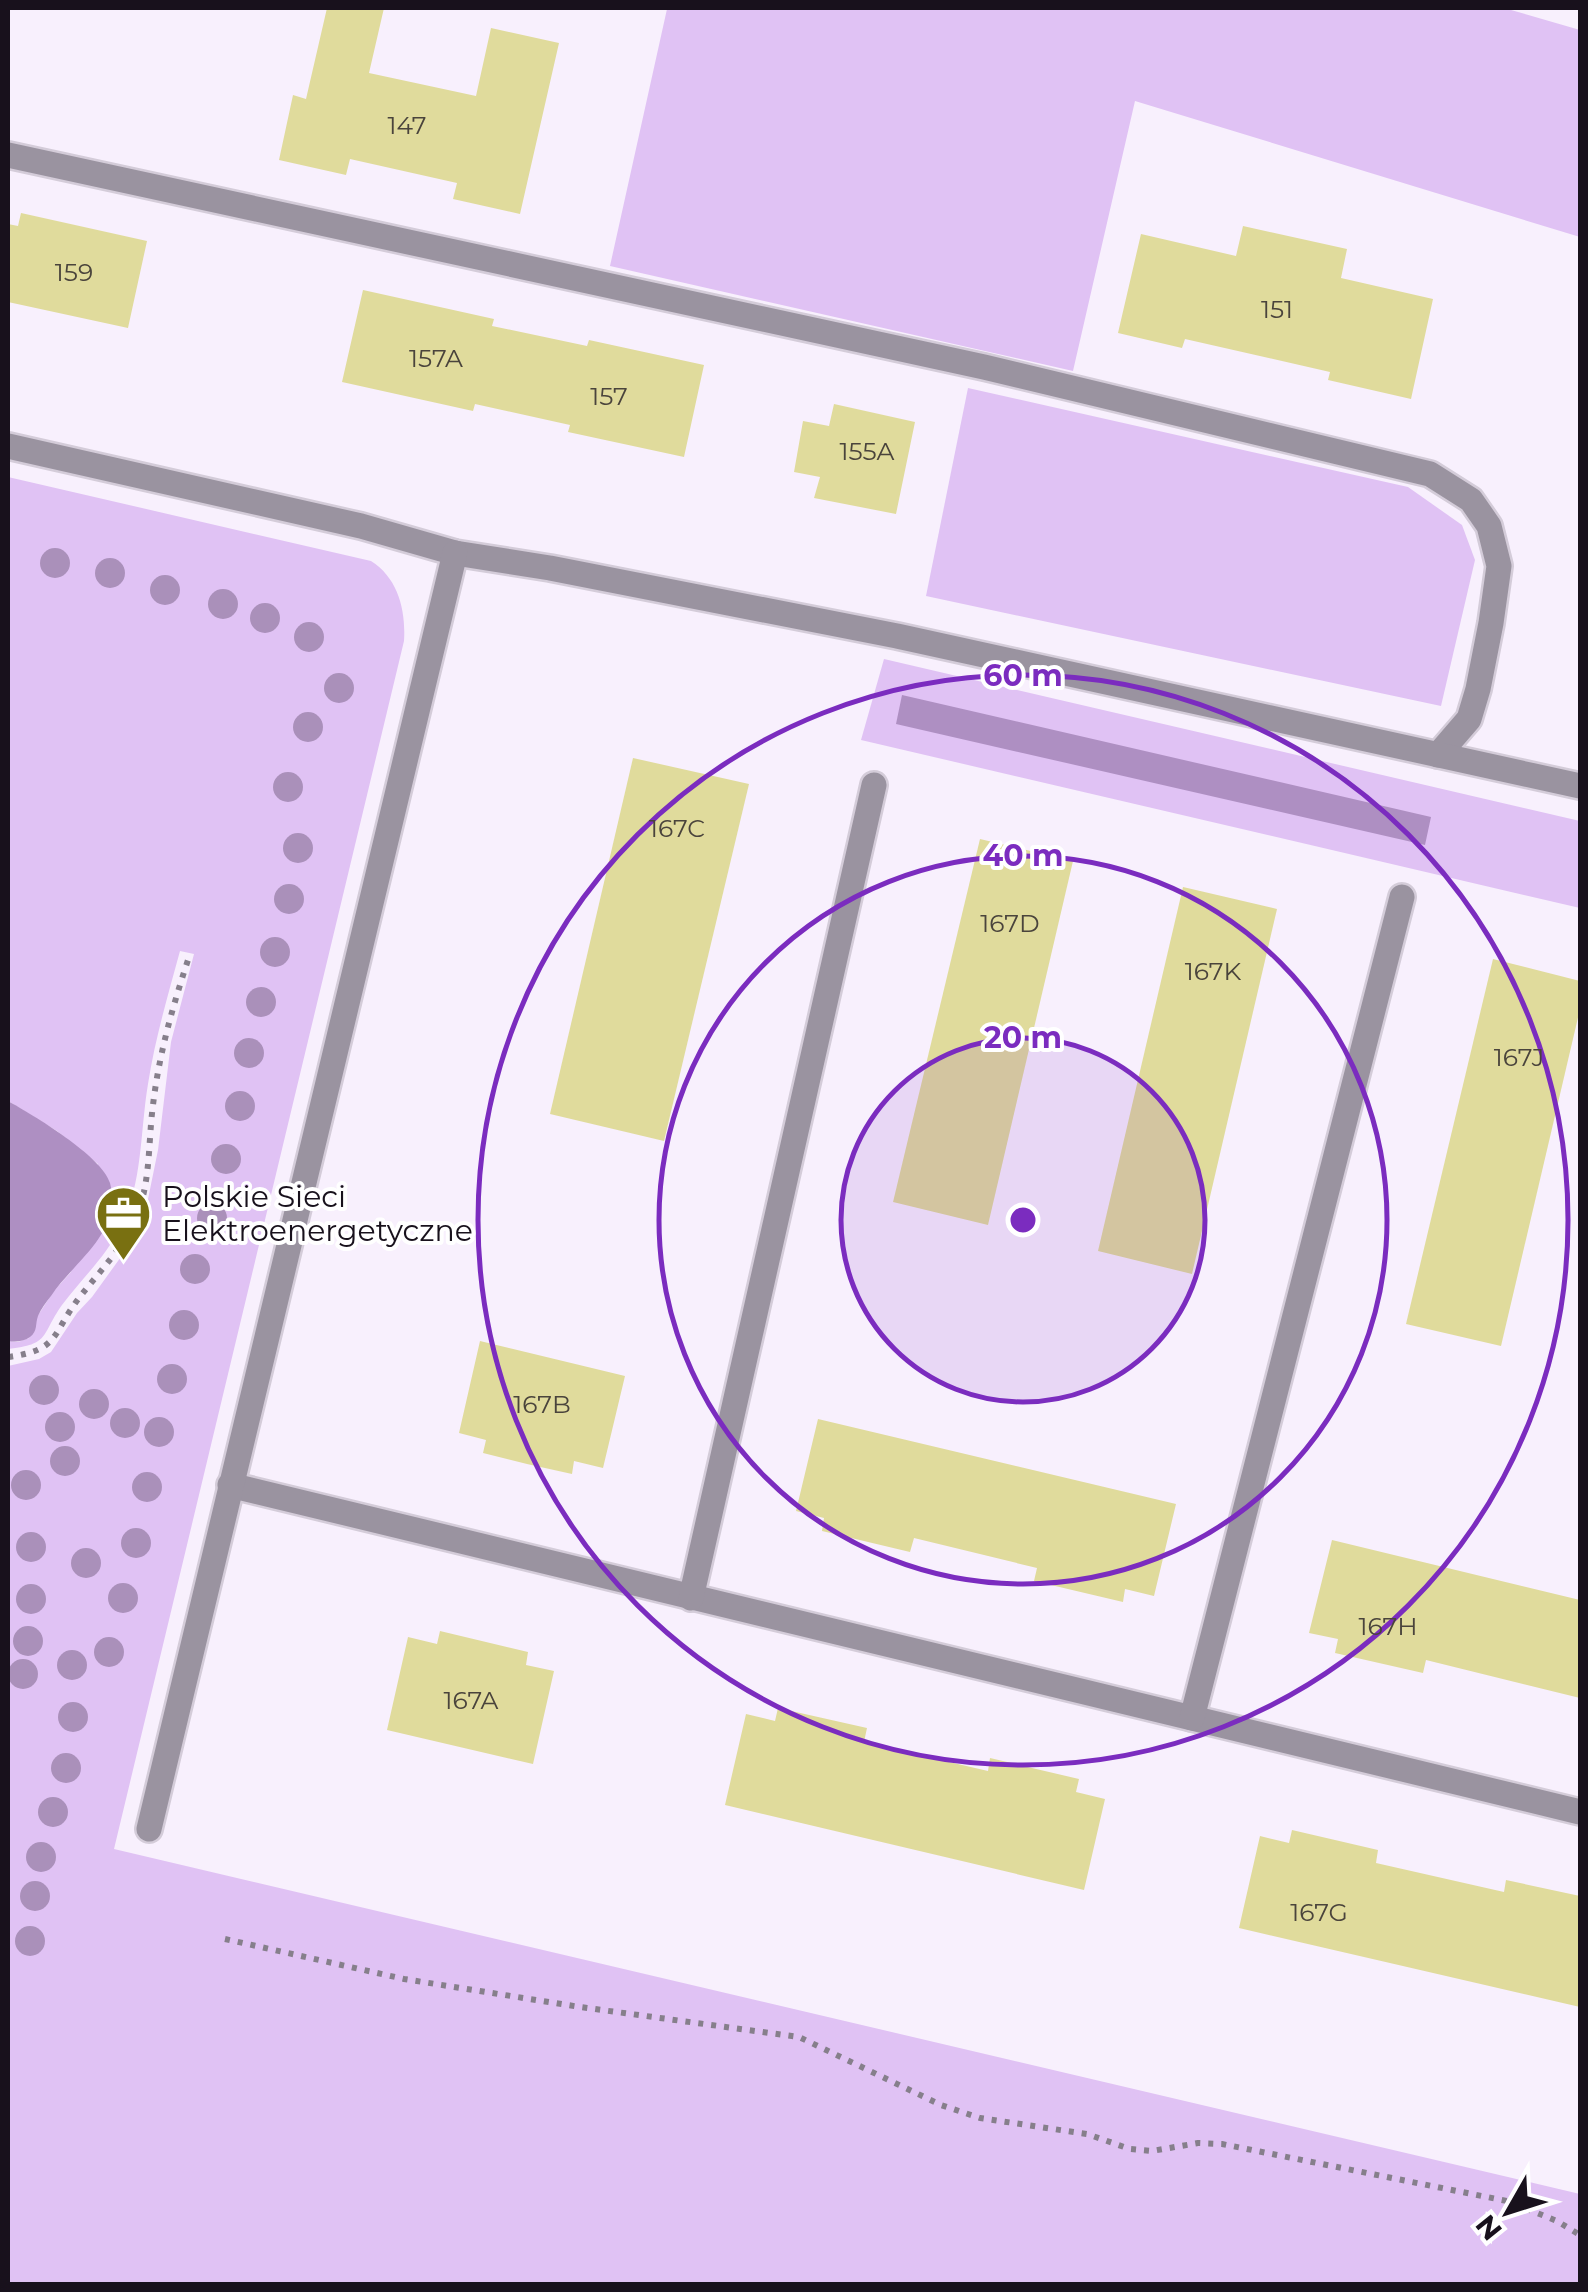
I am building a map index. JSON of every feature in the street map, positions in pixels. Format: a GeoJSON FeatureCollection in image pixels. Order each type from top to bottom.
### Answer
{"type":"FeatureCollection","features":[{"type":"Feature","properties":{"kind":"street"},"geometry":{"type":"LineString","coordinates":[[8,155],[984,366],[1430,474],[1471,500],[1489,526],[1499,566],[1478,689],[1468,719],[1438,755]]}},
{"type":"Feature","properties":{"kind":"street"},"geometry":{"type":"LineString","coordinates":[[8,446],[361,526],[455,553],[898,636],[1580,786]]}},
{"type":"Feature","properties":{"kind":"street"},"geometry":{"type":"LineString","coordinates":[[149,1829],[455,553]]}},
{"type":"Feature","properties":{"kind":"street"},"geometry":{"type":"LineString","coordinates":[[691,1598],[874,785]]}},
{"type":"Feature","properties":{"kind":"street"},"geometry":{"type":"LineString","coordinates":[[1192,1718],[1402,896]]}},
{"type":"Feature","properties":{"kind":"street"},"geometry":{"type":"LineString","coordinates":[[230,1484],[1580,1812]]}},
{"type":"Feature","properties":{"kind":"path"},"geometry":{"type":"LineString","coordinates":[[8,1357],[42,1350],[52,1341],[137,1215],[148,1166],[152,1106],[164,1042],[189,957]]}},
{"type":"Feature","properties":{"kind":"path"},"geometry":{"type":"LineString","coordinates":[[225,1939],[404,1979],[798,2037],[941,2105],[980,2118],[1086,2134],[1130,2149],[1152,2151],[1198,2143],[1222,2144],[1506,2201],[1557,2221],[1580,2235]]}},
{"type":"Feature","properties":{"kind":"shaded area"},"geometry":{"type":"Polygon","coordinates":[[[663,8],[1504,8],[1580,30],[1580,237],[1135,101],[1073,371],[610,266],[667,9],[663,8]]]}},
{"type":"Feature","properties":{"kind":"shaded area"},"geometry":{"type":"Polygon","coordinates":[[[968,388],[1408,487],[1462,525],[1475,560],[1441,706],[926,596],[968,388]]]}},
{"type":"Feature","properties":{"kind":"shaded area"},"geometry":{"type":"Polygon","coordinates":[[[8,477],[371,561],[394,586],[403,618],[404,641],[114,1849],[1580,2194],[1580,2284],[8,2284],[8,1366],[51,1352],[131,1243],[146,1209],[158,1150],[171,1042],[194,954],[180,951],[166,1001],[148,1084],[137,1174],[121,1226],[43,1337],[8,1349],[8,1341],[29,1338],[37,1317],[71,1272],[98,1164],[57,1131],[8,1101],[8,477]]]}},
{"type":"Feature","properties":{"kind":"shaded area"},"geometry":{"type":"Polygon","coordinates":[[[884,659],[1580,821],[1580,908],[861,740],[884,659]]]}},
{"type":"Feature","properties":{"kind":"shaded area"},"geometry":{"type":"Polygon","coordinates":[[[902,695],[1431,817],[1425,845],[896,724],[902,695]]]}},
{"type":"Feature","properties":{"kind":"shaded area"},"geometry":{"type":"Polygon","coordinates":[[[8,1101],[65,1137],[94,1161],[110,1183],[112,1201],[103,1231],[44,1306],[33,1335],[16,1341],[8,1341],[8,1101]]]}},
{"type":"Feature","properties":{"kind":"building"},"geometry":{"type":"Polygon","coordinates":[[[327,8],[384,8],[369,73],[476,96],[491,28],[559,43],[520,214],[453,199],[457,183],[350,159],[346,175],[279,160],[293,95],[306,99],[327,8]]]}},
{"type":"Feature","properties":{"kind":"building"},"geometry":{"type":"Polygon","coordinates":[[[21,213],[147,241],[128,328],[8,302],[8,224],[18,226],[21,213]]]}},
{"type":"Feature","properties":{"kind":"building"},"geometry":{"type":"Polygon","coordinates":[[[1243,226],[1347,249],[1341,278],[1433,299],[1411,399],[1328,380],[1330,372],[1185,339],[1182,348],[1118,333],[1141,234],[1236,256],[1243,226]]]}},
{"type":"Feature","properties":{"kind":"building"},"geometry":{"type":"Polygon","coordinates":[[[363,290],[494,319],[492,326],[587,346],[589,340],[704,365],[684,457],[568,432],[570,425],[475,404],[473,411],[342,382],[363,290]]]}},
{"type":"Feature","properties":{"kind":"building"},"geometry":{"type":"Polygon","coordinates":[[[834,404],[915,422],[896,514],[814,498],[820,477],[794,472],[803,421],[829,426],[834,404]]]}},
{"type":"Feature","properties":{"kind":"building"},"geometry":{"type":"Polygon","coordinates":[[[633,758],[749,784],[664,1141],[550,1114],[633,758]]]}},
{"type":"Feature","properties":{"kind":"building"},"geometry":{"type":"Polygon","coordinates":[[[980,839],[1073,861],[988,1225],[893,1202],[980,839]]]}},
{"type":"Feature","properties":{"kind":"building"},"geometry":{"type":"Polygon","coordinates":[[[1183,887],[1277,909],[1192,1274],[1098,1251],[1183,887]]]}},
{"type":"Feature","properties":{"kind":"building"},"geometry":{"type":"Polygon","coordinates":[[[1493,959],[1580,981],[1580,1009],[1501,1346],[1406,1324],[1493,959]]]}},
{"type":"Feature","properties":{"kind":"building"},"geometry":{"type":"Polygon","coordinates":[[[480,1341],[625,1376],[603,1468],[574,1461],[572,1474],[527,1464],[483,1453],[486,1440],[459,1433],[480,1341]]]}},
{"type":"Feature","properties":{"kind":"building"},"geometry":{"type":"Polygon","coordinates":[[[818,1419],[1176,1504],[1154,1596],[1125,1589],[1123,1602],[1034,1581],[1037,1568],[914,1538],[910,1552],[822,1531],[824,1518],[796,1511],[818,1419]]]}},
{"type":"Feature","properties":{"kind":"building"},"geometry":{"type":"Polygon","coordinates":[[[1332,1540],[1580,1600],[1580,1698],[1426,1660],[1423,1673],[1335,1653],[1338,1639],[1309,1633],[1332,1540]]]}},
{"type":"Feature","properties":{"kind":"building"},"geometry":{"type":"Polygon","coordinates":[[[440,1631],[528,1652],[526,1665],[554,1671],[533,1764],[387,1730],[408,1637],[437,1644],[440,1631]]]}},
{"type":"Feature","properties":{"kind":"building"},"geometry":{"type":"Polygon","coordinates":[[[778,1708],[867,1728],[864,1742],[893,1749],[988,1771],[990,1758],[1079,1779],[1076,1792],[1105,1799],[1084,1890],[725,1805],[746,1714],[775,1721],[778,1708]]]}},
{"type":"Feature","properties":{"kind":"building"},"geometry":{"type":"Polygon","coordinates":[[[1292,1830],[1378,1850],[1376,1863],[1504,1892],[1506,1880],[1580,1896],[1580,2007],[1239,1928],[1260,1836],[1289,1843],[1292,1830]]]}},
{"type":"Feature","properties":{"kind":"place","name":"Polskie Sieci Elektroenergetyczne"},"geometry":{"type":"Point","coordinates":[123,1263]}}]}
